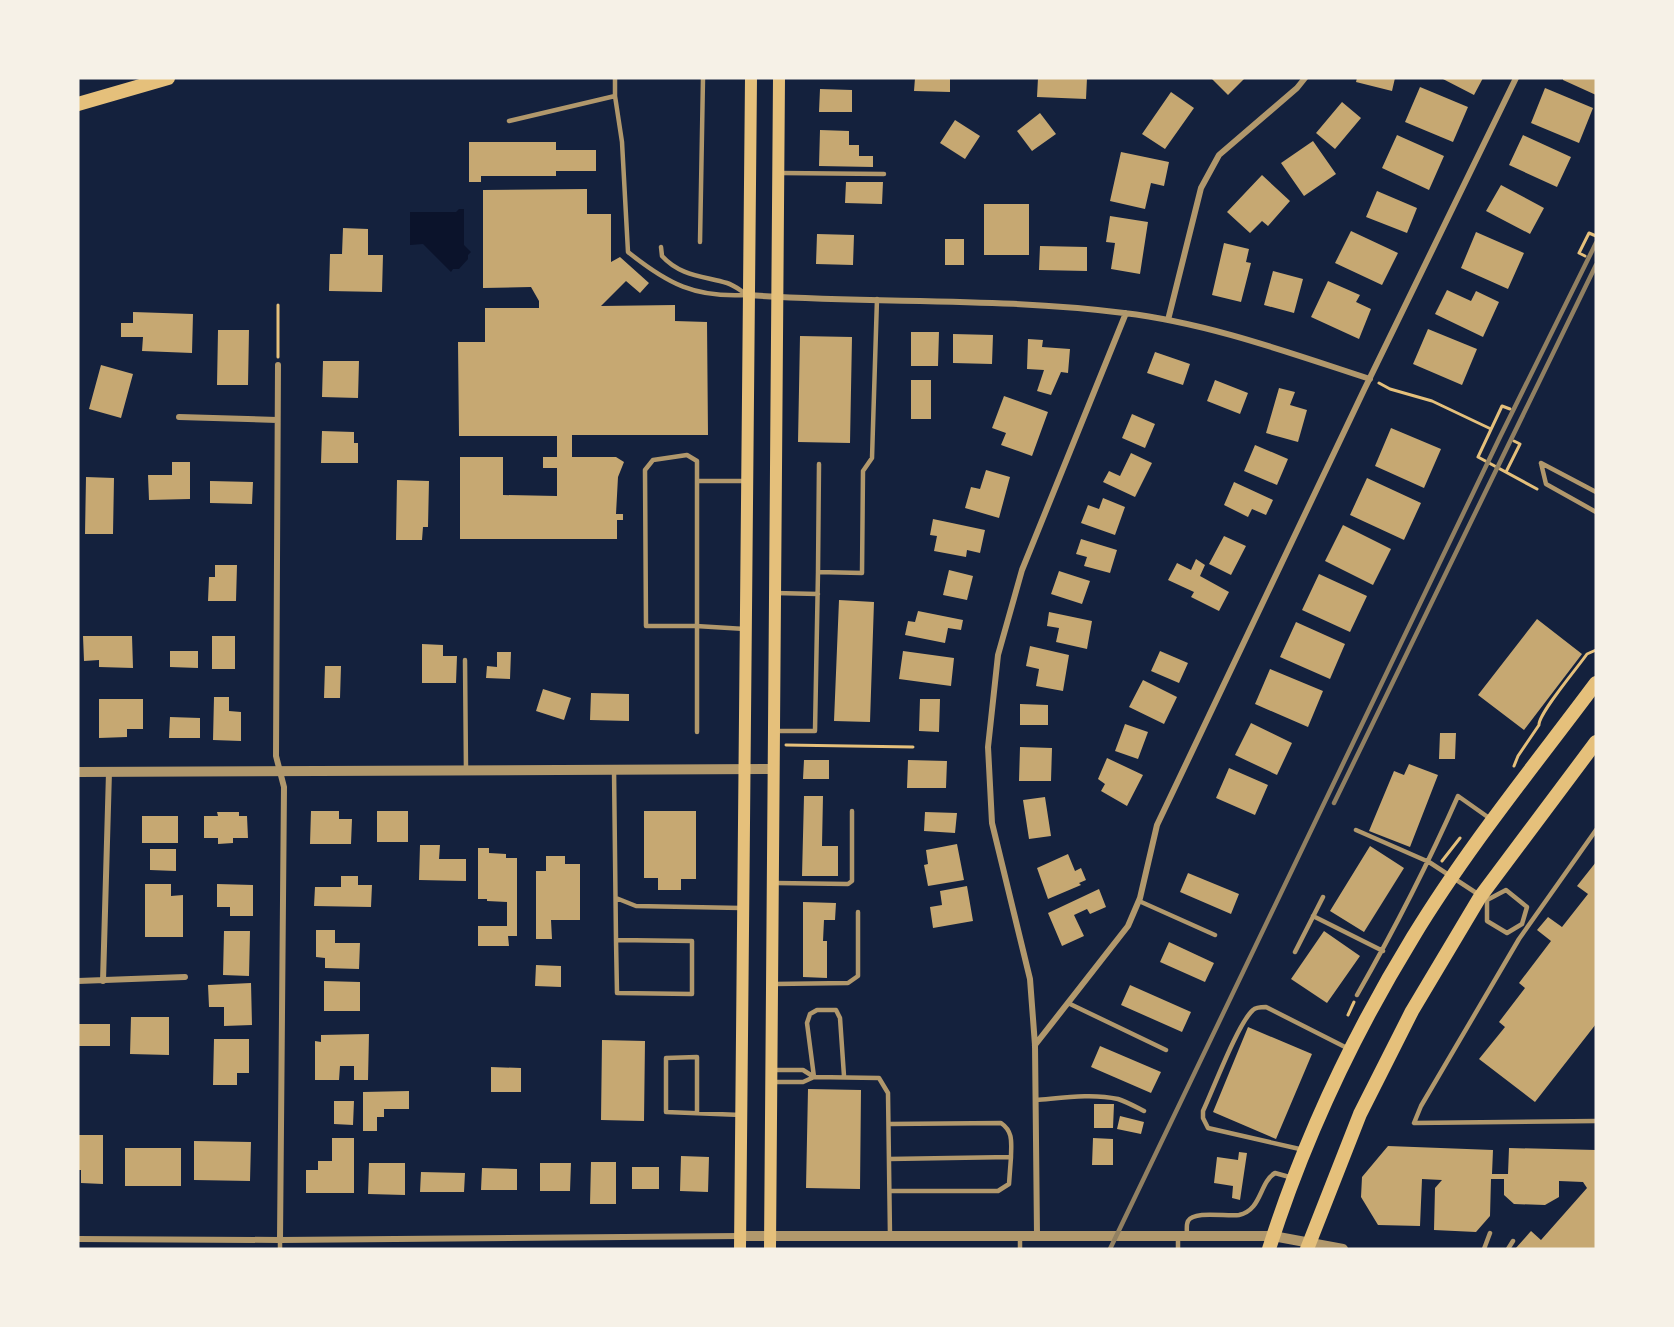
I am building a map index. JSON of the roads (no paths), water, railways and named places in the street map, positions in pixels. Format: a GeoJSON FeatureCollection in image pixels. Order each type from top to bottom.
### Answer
{"type":"FeatureCollection","features":[{"type":"Feature","properties":{"kind":"main road"},"geometry":{"type":"LineString","coordinates":[[78,104],[168,78]]}},
{"type":"Feature","properties":{"kind":"main road"},"geometry":{"type":"LineString","coordinates":[[740,1249],[751,78]]}},
{"type":"Feature","properties":{"kind":"main road"},"geometry":{"type":"LineString","coordinates":[[770,1249],[779,78]]}},
{"type":"Feature","properties":{"kind":"main road"},"geometry":{"type":"LineString","coordinates":[[1271,1243],[1293,1178],[1326,1099],[1350,1049],[1413,936],[1452,877],[1596,683]]}},
{"type":"Feature","properties":{"kind":"main road"},"geometry":{"type":"LineString","coordinates":[[1308,1246],[1356,1124],[1412,1011],[1484,898],[1596,742]]}},
{"type":"Feature","properties":{"kind":"street"},"geometry":{"type":"LineString","coordinates":[[1168,320],[1201,188],[1219,154],[1297,88],[1305,78]]}},
{"type":"Feature","properties":{"kind":"street"},"geometry":{"type":"LineString","coordinates":[[1035,1046],[1128,926],[1139,901],[1157,825],[1516,78]]}},
{"type":"Feature","properties":{"kind":"street"},"geometry":{"type":"LineString","coordinates":[[748,295],[877,299],[1087,309],[1126,313],[1168,320],[1274,348],[1370,379]]}},
{"type":"Feature","properties":{"kind":"street"},"geometry":{"type":"LineString","coordinates":[[1037,1235],[1035,1046],[1030,979],[992,823],[988,747],[998,656],[1022,570],[1126,313]]}},
{"type":"Feature","properties":{"kind":"street"},"geometry":{"type":"LineString","coordinates":[[278,365],[276,756],[284,787],[280,1240]]}},
{"type":"Feature","properties":{"kind":"street"},"geometry":{"type":"LineString","coordinates":[[179,417],[277,420]]}},
{"type":"Feature","properties":{"kind":"street"},"geometry":{"type":"LineString","coordinates":[[78,772],[773,769]]}},
{"type":"Feature","properties":{"kind":"street"},"geometry":{"type":"LineString","coordinates":[[103,981],[109,772]]}},
{"type":"Feature","properties":{"kind":"street"},"geometry":{"type":"LineString","coordinates":[[78,981],[185,977]]}},
{"type":"Feature","properties":{"kind":"street"},"geometry":{"type":"LineString","coordinates":[[78,1239],[1182,1235],[1342,1249]]}},
{"type":"Feature","properties":{"kind":"lane"},"geometry":{"type":"LineString","coordinates":[[615,78],[615,96],[622,142],[628,252],[652,272],[684,287],[707,295],[748,295]]}},
{"type":"Feature","properties":{"kind":"lane"},"geometry":{"type":"LineString","coordinates":[[700,242],[703,78]]}},
{"type":"Feature","properties":{"kind":"lane"},"geometry":{"type":"LineString","coordinates":[[509,122],[615,96]]}},
{"type":"Feature","properties":{"kind":"lane"},"geometry":{"type":"LineString","coordinates":[[778,173],[884,174]]}},
{"type":"Feature","properties":{"kind":"lane"},"geometry":{"type":"LineString","coordinates":[[661,247],[662,256],[679,270],[693,276],[729,283],[748,295]]}},
{"type":"Feature","properties":{"kind":"lane"},"geometry":{"type":"LineString","coordinates":[[818,572],[862,573],[863,471],[872,458],[877,299]]}},
{"type":"Feature","properties":{"kind":"lane"},"geometry":{"type":"LineString","coordinates":[[697,732],[696,626],[697,461],[687,455],[653,460],[645,470],[646,626],[696,626],[745,629]]}},
{"type":"Feature","properties":{"kind":"lane"},"geometry":{"type":"LineString","coordinates":[[774,731],[815,731],[819,464]]}},
{"type":"Feature","properties":{"kind":"lane"},"geometry":{"type":"LineString","coordinates":[[1596,492],[1541,464],[1546,484],[1596,512]]}},
{"type":"Feature","properties":{"kind":"lane"},"geometry":{"type":"LineString","coordinates":[[697,481],[746,481]]}},
{"type":"Feature","properties":{"kind":"lane"},"geometry":{"type":"LineString","coordinates":[[775,593],[818,594]]}},
{"type":"Feature","properties":{"kind":"lane"},"geometry":{"type":"LineString","coordinates":[[465,660],[466,770]]}},
{"type":"Feature","properties":{"kind":"lane"},"geometry":{"type":"LineString","coordinates":[[614,770],[616,940],[617,993],[692,994],[692,941],[616,940]]}},
{"type":"Feature","properties":{"kind":"lane"},"geometry":{"type":"LineString","coordinates":[[1357,995],[1383,951],[1429,862],[1458,796],[1493,821]]}},
{"type":"Feature","properties":{"kind":"lane"},"geometry":{"type":"LineString","coordinates":[[772,883],[848,884],[852,881],[852,811]]}},
{"type":"Feature","properties":{"kind":"lane"},"geometry":{"type":"LineString","coordinates":[[1356,830],[1429,862],[1484,898],[1487,921],[1507,933],[1525,925]]}},
{"type":"Feature","properties":{"kind":"lane"},"geometry":{"type":"LineString","coordinates":[[1596,830],[1525,925],[1421,1106],[1414,1123],[1596,1121]]}},
{"type":"Feature","properties":{"kind":"lane"},"geometry":{"type":"LineString","coordinates":[[1484,898],[1506,890],[1527,907],[1525,925]]}},
{"type":"Feature","properties":{"kind":"lane"},"geometry":{"type":"LineString","coordinates":[[1295,952],[1323,897]]}},
{"type":"Feature","properties":{"kind":"lane"},"geometry":{"type":"LineString","coordinates":[[616,898],[636,906],[743,908]]}},
{"type":"Feature","properties":{"kind":"lane"},"geometry":{"type":"LineString","coordinates":[[1139,901],[1215,935]]}},
{"type":"Feature","properties":{"kind":"lane"},"geometry":{"type":"LineString","coordinates":[[772,984],[848,983],[858,976],[858,912]]}},
{"type":"Feature","properties":{"kind":"lane"},"geometry":{"type":"LineString","coordinates":[[1313,916],[1383,951]]}},
{"type":"Feature","properties":{"kind":"lane"},"geometry":{"type":"LineString","coordinates":[[1068,1003],[1166,1050]]}},
{"type":"Feature","properties":{"kind":"lane"},"geometry":{"type":"LineString","coordinates":[[1304,1150],[1208,1128],[1203,1118],[1203,1111],[1238,1033],[1252,1011],[1259,1007],[1266,1007],[1350,1049]]}},
{"type":"Feature","properties":{"kind":"lane"},"geometry":{"type":"LineString","coordinates":[[814,1077],[807,1023],[810,1014],[818,1010],[836,1011],[840,1017],[844,1077]]}},
{"type":"Feature","properties":{"kind":"lane"},"geometry":{"type":"LineString","coordinates":[[697,1113],[697,1057],[666,1058],[666,1112],[741,1115]]}},
{"type":"Feature","properties":{"kind":"lane"},"geometry":{"type":"LineString","coordinates":[[771,1076],[803,1070],[814,1077]]}},
{"type":"Feature","properties":{"kind":"lane"},"geometry":{"type":"LineString","coordinates":[[771,1076],[803,1083],[814,1077],[879,1078],[888,1093],[890,1236]]}},
{"type":"Feature","properties":{"kind":"lane"},"geometry":{"type":"LineString","coordinates":[[1036,1100],[1110,1098],[1121,1100],[1144,1111]]}},
{"type":"Feature","properties":{"kind":"lane"},"geometry":{"type":"LineString","coordinates":[[889,1124],[1001,1123],[1011,1135],[1009,1184],[998,1191],[890,1191]]}},
{"type":"Feature","properties":{"kind":"lane"},"geometry":{"type":"LineString","coordinates":[[889,1159],[1011,1157]]}},
{"type":"Feature","properties":{"kind":"lane"},"geometry":{"type":"LineString","coordinates":[[1178,1249],[1191,1218],[1202,1215],[1239,1215],[1249,1211],[1259,1200],[1270,1176],[1275,1173],[1293,1178]]}},
{"type":"Feature","properties":{"kind":"lane"},"geometry":{"type":"LineString","coordinates":[[1484,1249],[1490,1233]]}},
{"type":"Feature","properties":{"kind":"lane"},"geometry":{"type":"LineString","coordinates":[[1020,1235],[1020,1249]]}},
{"type":"Feature","properties":{"kind":"lane"},"geometry":{"type":"LineString","coordinates":[[280,1240],[280,1249]]}},
{"type":"Feature","properties":{"kind":"lane"},"geometry":{"type":"LineString","coordinates":[[1508,1249],[1513,1241]]}},
{"type":"Feature","properties":{"kind":"water"},"geometry":{"type":"Polygon","coordinates":[[[464,209],[464,245],[471,252],[459,269],[453,269],[451,272],[423,244],[410,245],[410,212],[456,212],[464,209]]]}},
{"type":"Feature","properties":{"kind":"railway"},"geometry":{"type":"LineString","coordinates":[[1110,1249],[1499,439],[1596,243]]}},
{"type":"Feature","properties":{"kind":"railway"},"geometry":{"type":"LineString","coordinates":[[1334,803],[1596,265]]}}]}
